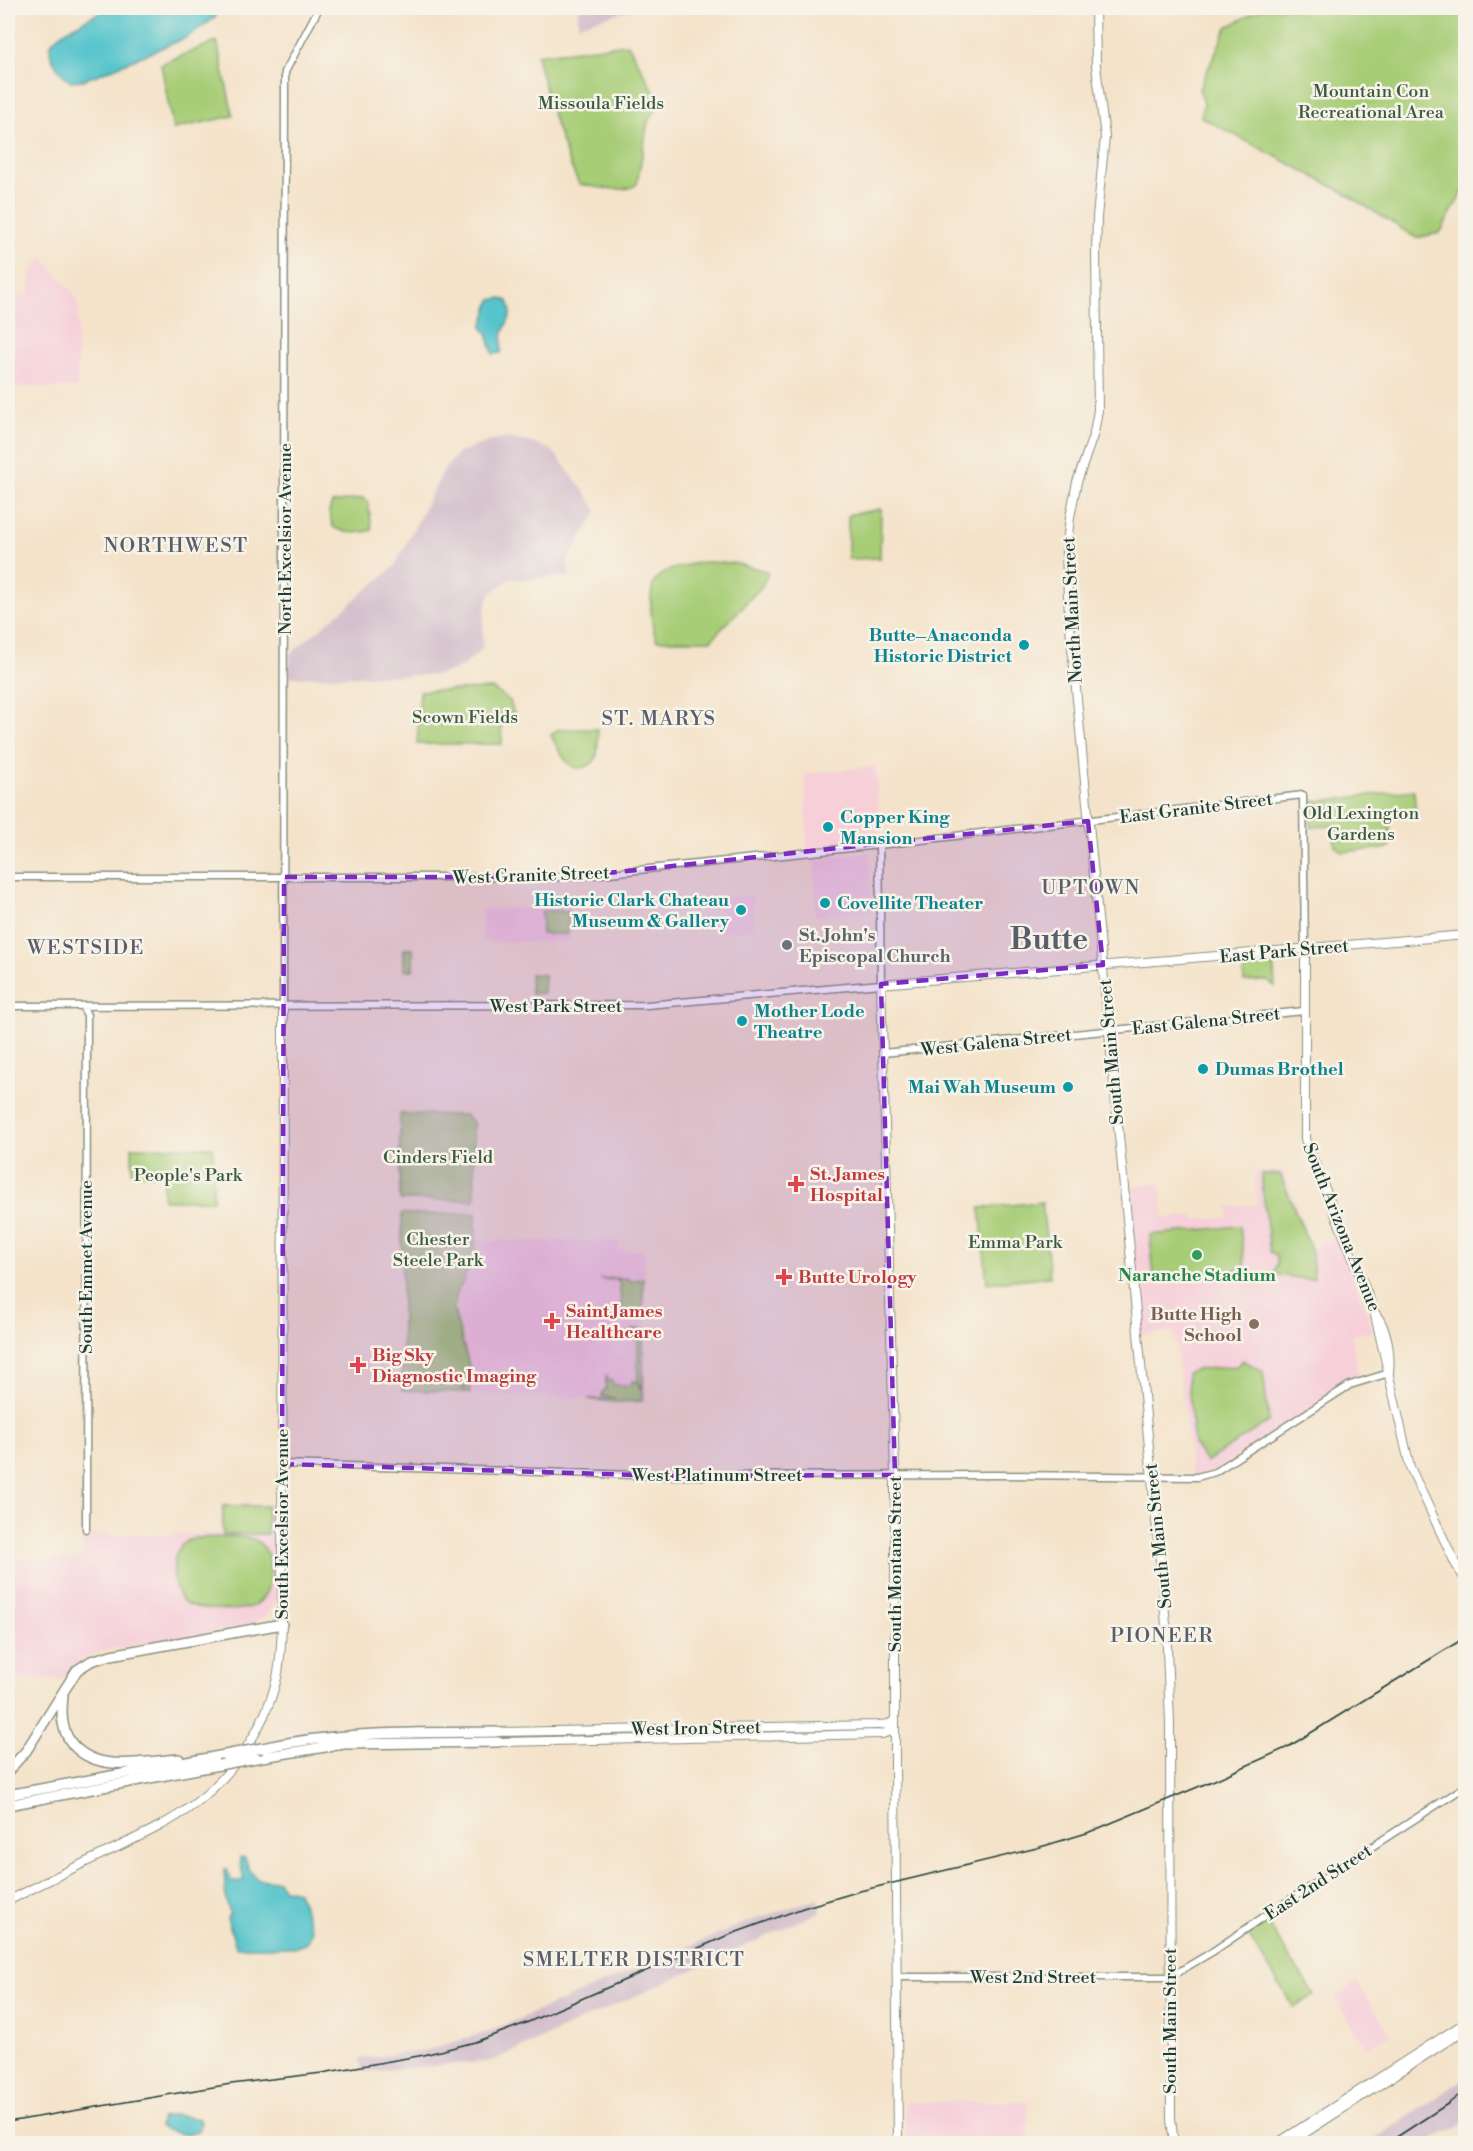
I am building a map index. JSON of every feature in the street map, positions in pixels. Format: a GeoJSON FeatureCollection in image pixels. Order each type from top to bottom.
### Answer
{"type":"FeatureCollection","features":[{"type":"Feature","properties":{"kind":"highway"},"geometry":{"type":"LineString","coordinates":[[8,1771],[26,1751],[78,1670],[91,1661],[111,1655],[282,1624]]}},
{"type":"Feature","properties":{"kind":"highway"},"geometry":{"type":"LineString","coordinates":[[65,1688],[62,1715],[66,1733],[80,1752],[90,1759],[111,1763],[256,1758],[344,1744],[497,1737]]}},
{"type":"Feature","properties":{"kind":"highway"},"geometry":{"type":"LineString","coordinates":[[8,1807],[297,1741],[356,1735],[497,1737]]}},
{"type":"Feature","properties":{"kind":"highway"},"geometry":{"type":"LineString","coordinates":[[8,1796],[223,1758]]}},
{"type":"Feature","properties":{"kind":"main road","name":"North Main Street"},"geometry":{"type":"LineString","coordinates":[[1095,8],[1096,66],[1105,137],[1097,217],[1096,289],[1099,394],[1097,418],[1073,500],[1066,553],[1070,622],[1103,966]]}},
{"type":"Feature","properties":{"kind":"main road","name":"East Park Street"},"geometry":{"type":"LineString","coordinates":[[1103,966],[1466,935]]}},
{"type":"Feature","properties":{"kind":"main road","name":"South Arizona Avenue"},"geometry":{"type":"LineString","coordinates":[[1305,949],[1305,1139],[1375,1313],[1383,1324],[1390,1360],[1389,1373]]}},
{"type":"Feature","properties":{"kind":"main road","name":"West Park Street"},"geometry":{"type":"LineString","coordinates":[[881,984],[1103,966]]}},
{"type":"Feature","properties":{"kind":"main road","name":"South Main Street"},"geometry":{"type":"LineString","coordinates":[[1103,966],[1166,1624],[1170,1724],[1171,2119],[1174,2144]]}},
{"type":"Feature","properties":{"kind":"main road","name":"South Montana Street"},"geometry":{"type":"LineString","coordinates":[[881,984],[895,1475],[898,2144]]}},
{"type":"Feature","properties":{"kind":"main road","name":"South Excelsior Avenue"},"geometry":{"type":"LineString","coordinates":[[8,1901],[174,1818],[213,1788],[232,1766],[266,1712],[277,1680],[282,1624],[283,1006]]}},
{"type":"Feature","properties":{"kind":"main road"},"geometry":{"type":"LineString","coordinates":[[1375,1313],[1384,1362],[1389,1373],[1410,1467],[1455,1563],[1466,1581]]}},
{"type":"Feature","properties":{"kind":"main road","name":"West Iron Street"},"geometry":{"type":"LineString","coordinates":[[497,1737],[895,1723]]}},
{"type":"Feature","properties":{"kind":"main road"},"geometry":{"type":"LineString","coordinates":[[1276,2144],[1466,2022]]}},
{"type":"Feature","properties":{"kind":"main road"},"geometry":{"type":"LineString","coordinates":[[1288,2144],[1466,2029]]}},
{"type":"Feature","properties":{"kind":"street","name":"North Excelsior Avenue"},"geometry":{"type":"LineString","coordinates":[[283,1006],[285,72],[319,8]]}},
{"type":"Feature","properties":{"kind":"street","name":"East Granite Street"},"geometry":{"type":"LineString","coordinates":[[1088,821],[1303,795],[1305,949]]}},
{"type":"Feature","properties":{"kind":"street","name":"West Granite Street"},"geometry":{"type":"LineString","coordinates":[[8,878],[571,877],[1088,821]]}},
{"type":"Feature","properties":{"kind":"street"},"geometry":{"type":"LineString","coordinates":[[879,845],[881,984]]}},
{"type":"Feature","properties":{"kind":"street","name":"West Park Street"},"geometry":{"type":"LineString","coordinates":[[8,1006],[646,1005],[881,984]]}},
{"type":"Feature","properties":{"kind":"street","name":"South Emmet Avenue"},"geometry":{"type":"LineString","coordinates":[[82,1006],[87,1015],[86,1529]]}},
{"type":"Feature","properties":{"kind":"street","name":"East Galena Street"},"geometry":{"type":"LineString","coordinates":[[1109,1030],[1304,1011]]}},
{"type":"Feature","properties":{"kind":"street","name":"West Galena Street"},"geometry":{"type":"LineString","coordinates":[[883,1053],[1109,1030]]}},
{"type":"Feature","properties":{"kind":"street","name":"West Platinum Street"},"geometry":{"type":"LineString","coordinates":[[282,1464],[666,1476],[895,1475],[1197,1478],[1215,1472],[1350,1385],[1389,1373]]}},
{"type":"Feature","properties":{"kind":"street","name":"East 2nd Street"},"geometry":{"type":"LineString","coordinates":[[1170,1977],[1466,1786]]}},
{"type":"Feature","properties":{"kind":"street","name":"West 2nd Street"},"geometry":{"type":"LineString","coordinates":[[897,1977],[1170,1977]]}},
{"type":"Feature","properties":{"kind":"highlighted area"},"geometry":{"type":"Polygon","coordinates":[[[1088,821],[1103,965],[881,984],[895,1475],[666,1476],[282,1464],[284,877],[571,877],[1088,821]]]}},
{"type":"Feature","properties":{"kind":"shaded area"},"geometry":{"type":"Polygon","coordinates":[[[578,8],[635,8],[578,25],[578,8]]]}},
{"type":"Feature","properties":{"kind":"shaded area"},"geometry":{"type":"Polygon","coordinates":[[[43,258],[78,302],[77,388],[8,387],[8,296],[29,296],[33,269],[43,258]]]}},
{"type":"Feature","properties":{"kind":"shaded area"},"geometry":{"type":"Polygon","coordinates":[[[509,438],[540,445],[553,451],[597,511],[568,559],[569,577],[509,579],[489,595],[484,615],[482,649],[462,667],[438,675],[290,677],[290,654],[395,566],[443,471],[459,453],[493,440],[509,438]]]}},
{"type":"Feature","properties":{"kind":"shaded area"},"geometry":{"type":"Polygon","coordinates":[[[874,766],[877,776],[879,845],[807,852],[805,774],[874,766]]]}},
{"type":"Feature","properties":{"kind":"shaded area"},"geometry":{"type":"Polygon","coordinates":[[[870,852],[871,910],[815,916],[815,858],[870,852]]]}},
{"type":"Feature","properties":{"kind":"shaded area"},"geometry":{"type":"Polygon","coordinates":[[[752,895],[754,929],[721,933],[719,898],[752,895]]]}},
{"type":"Feature","properties":{"kind":"shaded area"},"geometry":{"type":"Polygon","coordinates":[[[570,908],[570,942],[482,942],[482,909],[570,908]]]}},
{"type":"Feature","properties":{"kind":"shaded area","name":"Butte High School"},"geometry":{"type":"Polygon","coordinates":[[[1283,1171],[1311,1248],[1337,1237],[1368,1316],[1372,1331],[1351,1336],[1360,1380],[1207,1475],[1192,1477],[1174,1331],[1138,1335],[1124,1188],[1160,1183],[1164,1218],[1193,1216],[1194,1220],[1229,1217],[1228,1207],[1257,1204],[1254,1172],[1283,1171]]]}},
{"type":"Feature","properties":{"kind":"shaded area","name":"Saint James Healthcare"},"geometry":{"type":"Polygon","coordinates":[[[478,1241],[619,1241],[620,1250],[644,1250],[645,1401],[614,1402],[595,1399],[472,1394],[471,1364],[457,1316],[457,1301],[468,1273],[477,1262],[478,1241]]]}},
{"type":"Feature","properties":{"kind":"shaded area"},"geometry":{"type":"Polygon","coordinates":[[[221,1504],[279,1504],[279,1592],[265,1617],[251,1625],[98,1652],[80,1662],[62,1679],[14,1679],[13,1559],[77,1559],[83,1553],[83,1535],[220,1534],[221,1504]]]}},
{"type":"Feature","properties":{"kind":"shaded area"},"geometry":{"type":"Polygon","coordinates":[[[819,1898],[820,1912],[492,2061],[363,2072],[360,2059],[427,2050],[488,2032],[742,1924],[819,1898]]]}},
{"type":"Feature","properties":{"kind":"shaded area"},"geometry":{"type":"Polygon","coordinates":[[[1357,1982],[1390,2034],[1367,2049],[1334,1997],[1357,1982]]]}},
{"type":"Feature","properties":{"kind":"shaded area"},"geometry":{"type":"Polygon","coordinates":[[[1465,2078],[1465,2124],[1428,2143],[1369,2143],[1465,2078]]]}},
{"type":"Feature","properties":{"kind":"shaded area"},"geometry":{"type":"Polygon","coordinates":[[[1028,2101],[1028,2143],[905,2143],[905,2102],[1028,2101]]]}},
{"type":"Feature","properties":{"kind":"green space","name":"Mountain Con Recreational Area"},"geometry":{"type":"Polygon","coordinates":[[[1263,8],[1465,8],[1465,187],[1440,233],[1416,238],[1343,192],[1201,117],[1204,103],[1199,89],[1227,27],[1263,8]]]}},
{"type":"Feature","properties":{"kind":"green space"},"geometry":{"type":"Polygon","coordinates":[[[217,41],[233,116],[173,129],[161,64],[217,41]]]}},
{"type":"Feature","properties":{"kind":"green space","name":"Missoula Fields"},"geometry":{"type":"Polygon","coordinates":[[[628,44],[656,96],[655,111],[648,121],[637,184],[625,189],[617,189],[579,184],[554,121],[537,55],[628,44]]]}},
{"type":"Feature","properties":{"kind":"green space"},"geometry":{"type":"Polygon","coordinates":[[[363,498],[368,502],[372,530],[352,533],[333,527],[329,512],[332,503],[363,498]]]}},
{"type":"Feature","properties":{"kind":"green space"},"geometry":{"type":"Polygon","coordinates":[[[881,509],[880,558],[848,559],[848,515],[881,509]]]}},
{"type":"Feature","properties":{"kind":"green space"},"geometry":{"type":"Polygon","coordinates":[[[706,562],[733,563],[766,571],[768,574],[762,586],[711,640],[657,640],[651,607],[652,588],[655,581],[669,570],[706,562]]]}},
{"type":"Feature","properties":{"kind":"green space","name":"Scown Fields"},"geometry":{"type":"Polygon","coordinates":[[[493,689],[510,701],[514,714],[501,714],[502,744],[417,744],[420,691],[493,689]]]}},
{"type":"Feature","properties":{"kind":"green space"},"geometry":{"type":"Polygon","coordinates":[[[559,729],[598,729],[596,758],[591,765],[579,768],[568,763],[551,735],[559,729]]]}},
{"type":"Feature","properties":{"kind":"green space","name":"Old Lexington Gardens"},"geometry":{"type":"Polygon","coordinates":[[[1414,790],[1416,816],[1390,817],[1390,848],[1343,852],[1335,846],[1334,826],[1311,827],[1311,802],[1414,790]]]}},
{"type":"Feature","properties":{"kind":"green space"},"geometry":{"type":"Polygon","coordinates":[[[542,911],[568,911],[568,934],[542,934],[542,911]]]}},
{"type":"Feature","properties":{"kind":"green space"},"geometry":{"type":"Polygon","coordinates":[[[404,949],[413,949],[413,970],[404,970],[404,949]]]}},
{"type":"Feature","properties":{"kind":"green space"},"geometry":{"type":"Polygon","coordinates":[[[1273,961],[1275,986],[1267,981],[1244,982],[1243,963],[1273,961]]]}},
{"type":"Feature","properties":{"kind":"green space"},"geometry":{"type":"Polygon","coordinates":[[[530,974],[544,975],[543,993],[531,994],[530,974]]]}},
{"type":"Feature","properties":{"kind":"green space","name":"Cinders Field"},"geometry":{"type":"Polygon","coordinates":[[[400,1114],[465,1115],[473,1122],[475,1200],[400,1200],[400,1114]]]}},
{"type":"Feature","properties":{"kind":"green space","name":"People's Park"},"geometry":{"type":"Polygon","coordinates":[[[132,1147],[213,1147],[213,1200],[163,1200],[163,1174],[132,1174],[132,1147]]]}},
{"type":"Feature","properties":{"kind":"green space"},"geometry":{"type":"Polygon","coordinates":[[[1261,1174],[1280,1174],[1311,1249],[1314,1278],[1305,1279],[1273,1274],[1277,1261],[1276,1256],[1270,1252],[1261,1174]]]}},
{"type":"Feature","properties":{"kind":"green space","name":"Emma Park"},"geometry":{"type":"Polygon","coordinates":[[[1042,1202],[1050,1276],[987,1283],[980,1208],[1042,1202]]]}},
{"type":"Feature","properties":{"kind":"green space","name":"Chester Steele Park"},"geometry":{"type":"Polygon","coordinates":[[[402,1214],[476,1214],[475,1262],[466,1273],[454,1306],[469,1365],[470,1394],[465,1392],[465,1381],[462,1379],[460,1387],[464,1388],[464,1392],[402,1390],[402,1214]]]}},
{"type":"Feature","properties":{"kind":"green space","name":"Naranche Stadium"},"geometry":{"type":"Polygon","coordinates":[[[1240,1226],[1245,1269],[1154,1278],[1150,1235],[1240,1226]]]}},
{"type":"Feature","properties":{"kind":"green space"},"geometry":{"type":"Polygon","coordinates":[[[625,1278],[632,1281],[643,1278],[643,1315],[641,1317],[619,1319],[618,1314],[622,1312],[619,1280],[600,1279],[625,1278]]]}},
{"type":"Feature","properties":{"kind":"green space"},"geometry":{"type":"Polygon","coordinates":[[[641,1328],[643,1331],[643,1401],[613,1402],[588,1399],[615,1398],[602,1396],[602,1392],[606,1389],[606,1374],[613,1385],[632,1385],[632,1381],[636,1381],[641,1390],[638,1380],[638,1337],[632,1330],[641,1328]]]}},
{"type":"Feature","properties":{"kind":"green space"},"geometry":{"type":"Polygon","coordinates":[[[1242,1360],[1263,1371],[1269,1421],[1206,1462],[1194,1445],[1187,1373],[1194,1370],[1237,1366],[1242,1360]]]}},
{"type":"Feature","properties":{"kind":"green space"},"geometry":{"type":"Polygon","coordinates":[[[223,1506],[267,1506],[267,1534],[223,1535],[223,1506]]]}},
{"type":"Feature","properties":{"kind":"green space"},"geometry":{"type":"Polygon","coordinates":[[[197,1538],[244,1538],[257,1541],[263,1547],[268,1556],[270,1576],[268,1586],[259,1602],[251,1607],[226,1609],[196,1607],[183,1601],[176,1589],[175,1558],[183,1544],[197,1538]]]}},
{"type":"Feature","properties":{"kind":"green space"},"geometry":{"type":"Polygon","coordinates":[[[1267,1922],[1314,1995],[1294,2008],[1248,1935],[1267,1922]]]}},
{"type":"Feature","properties":{"kind":"water"},"geometry":{"type":"Polygon","coordinates":[[[156,8],[218,8],[215,18],[185,38],[83,80],[69,81],[54,62],[50,51],[53,41],[86,19],[105,11],[143,11],[156,8]]]}},
{"type":"Feature","properties":{"kind":"water"},"geometry":{"type":"Polygon","coordinates":[[[501,298],[508,301],[511,314],[502,335],[501,353],[493,354],[487,333],[482,327],[491,300],[501,298]]]}},
{"type":"Feature","properties":{"kind":"water"},"geometry":{"type":"Polygon","coordinates":[[[240,1857],[245,1858],[249,1870],[257,1879],[278,1881],[284,1889],[298,1892],[312,1930],[308,1942],[297,1947],[236,1947],[227,1918],[230,1913],[226,1901],[224,1869],[227,1869],[231,1881],[243,1881],[240,1857]]]}},
{"type":"Feature","properties":{"kind":"water"},"geometry":{"type":"Polygon","coordinates":[[[175,2115],[199,2119],[201,2122],[199,2130],[178,2133],[159,2126],[161,2118],[175,2115]]]}},
{"type":"Feature","properties":{"kind":"railway"},"geometry":{"type":"LineString","coordinates":[[8,2122],[231,2084],[322,2073],[424,2055],[475,2042],[526,2023],[726,1936],[803,1908],[860,1891],[1037,1848],[1087,1833],[1288,1747],[1466,1637]]}},
{"type":"Feature","properties":{"kind":"railway"},"geometry":{"type":"LineString","coordinates":[[1386,2144],[1466,2090]]}},
{"type":"Feature","properties":{"kind":"place","name":"Butte–Anaconda Historic District"},"geometry":{"type":"Point","coordinates":[1024,645]}},
{"type":"Feature","properties":{"kind":"place","name":"Copper King Mansion"},"geometry":{"type":"Point","coordinates":[828,827]}},
{"type":"Feature","properties":{"kind":"place","name":"Covellite Theater"},"geometry":{"type":"Point","coordinates":[825,903]}},
{"type":"Feature","properties":{"kind":"place","name":"Historic Clark Chateau Museum & Gallery"},"geometry":{"type":"Point","coordinates":[741,910]}},
{"type":"Feature","properties":{"kind":"place","name":"St. John's Episcopal Church"},"geometry":{"type":"Point","coordinates":[787,945]}},
{"type":"Feature","properties":{"kind":"place","name":"Mother Lode Theatre"},"geometry":{"type":"Point","coordinates":[742,1021]}},
{"type":"Feature","properties":{"kind":"place","name":"Dumas Brothel"},"geometry":{"type":"Point","coordinates":[1203,1069]}},
{"type":"Feature","properties":{"kind":"place","name":"Mai Wah Museum"},"geometry":{"type":"Point","coordinates":[1068,1087]}},
{"type":"Feature","properties":{"kind":"place","name":"St. James Hospital"},"geometry":{"type":"Point","coordinates":[796,1184]}},
{"type":"Feature","properties":{"kind":"place","name":"Naranche Stadium"},"geometry":{"type":"Point","coordinates":[1197,1255]}},
{"type":"Feature","properties":{"kind":"place","name":"Butte Urology"},"geometry":{"type":"Point","coordinates":[784,1277]}},
{"type":"Feature","properties":{"kind":"place","name":"Saint James Healthcare"},"geometry":{"type":"Point","coordinates":[552,1321]}},
{"type":"Feature","properties":{"kind":"place","name":"Butte High School"},"geometry":{"type":"Point","coordinates":[1254,1324]}},
{"type":"Feature","properties":{"kind":"place","name":"Big Sky Diagnostic Imaging"},"geometry":{"type":"Point","coordinates":[358,1365]}},
{"type":"Feature","properties":{"kind":"district","name":"NORTHWEST"},"geometry":{"type":"Point","coordinates":[176,545]}},
{"type":"Feature","properties":{"kind":"district","name":"ST. MARYS"},"geometry":{"type":"Point","coordinates":[659,718]}},
{"type":"Feature","properties":{"kind":"district","name":"UPTOWN"},"geometry":{"type":"Point","coordinates":[1091,887]}},
{"type":"Feature","properties":{"kind":"district","name":"Butte"},"geometry":{"type":"Point","coordinates":[1049,939]}},
{"type":"Feature","properties":{"kind":"district","name":"WESTSIDE"},"geometry":{"type":"Point","coordinates":[86,947]}},
{"type":"Feature","properties":{"kind":"district","name":"PIONEER"},"geometry":{"type":"Point","coordinates":[1162,1635]}},
{"type":"Feature","properties":{"kind":"district","name":"SMELTER DISTRICT"},"geometry":{"type":"Point","coordinates":[634,1959]}}]}
